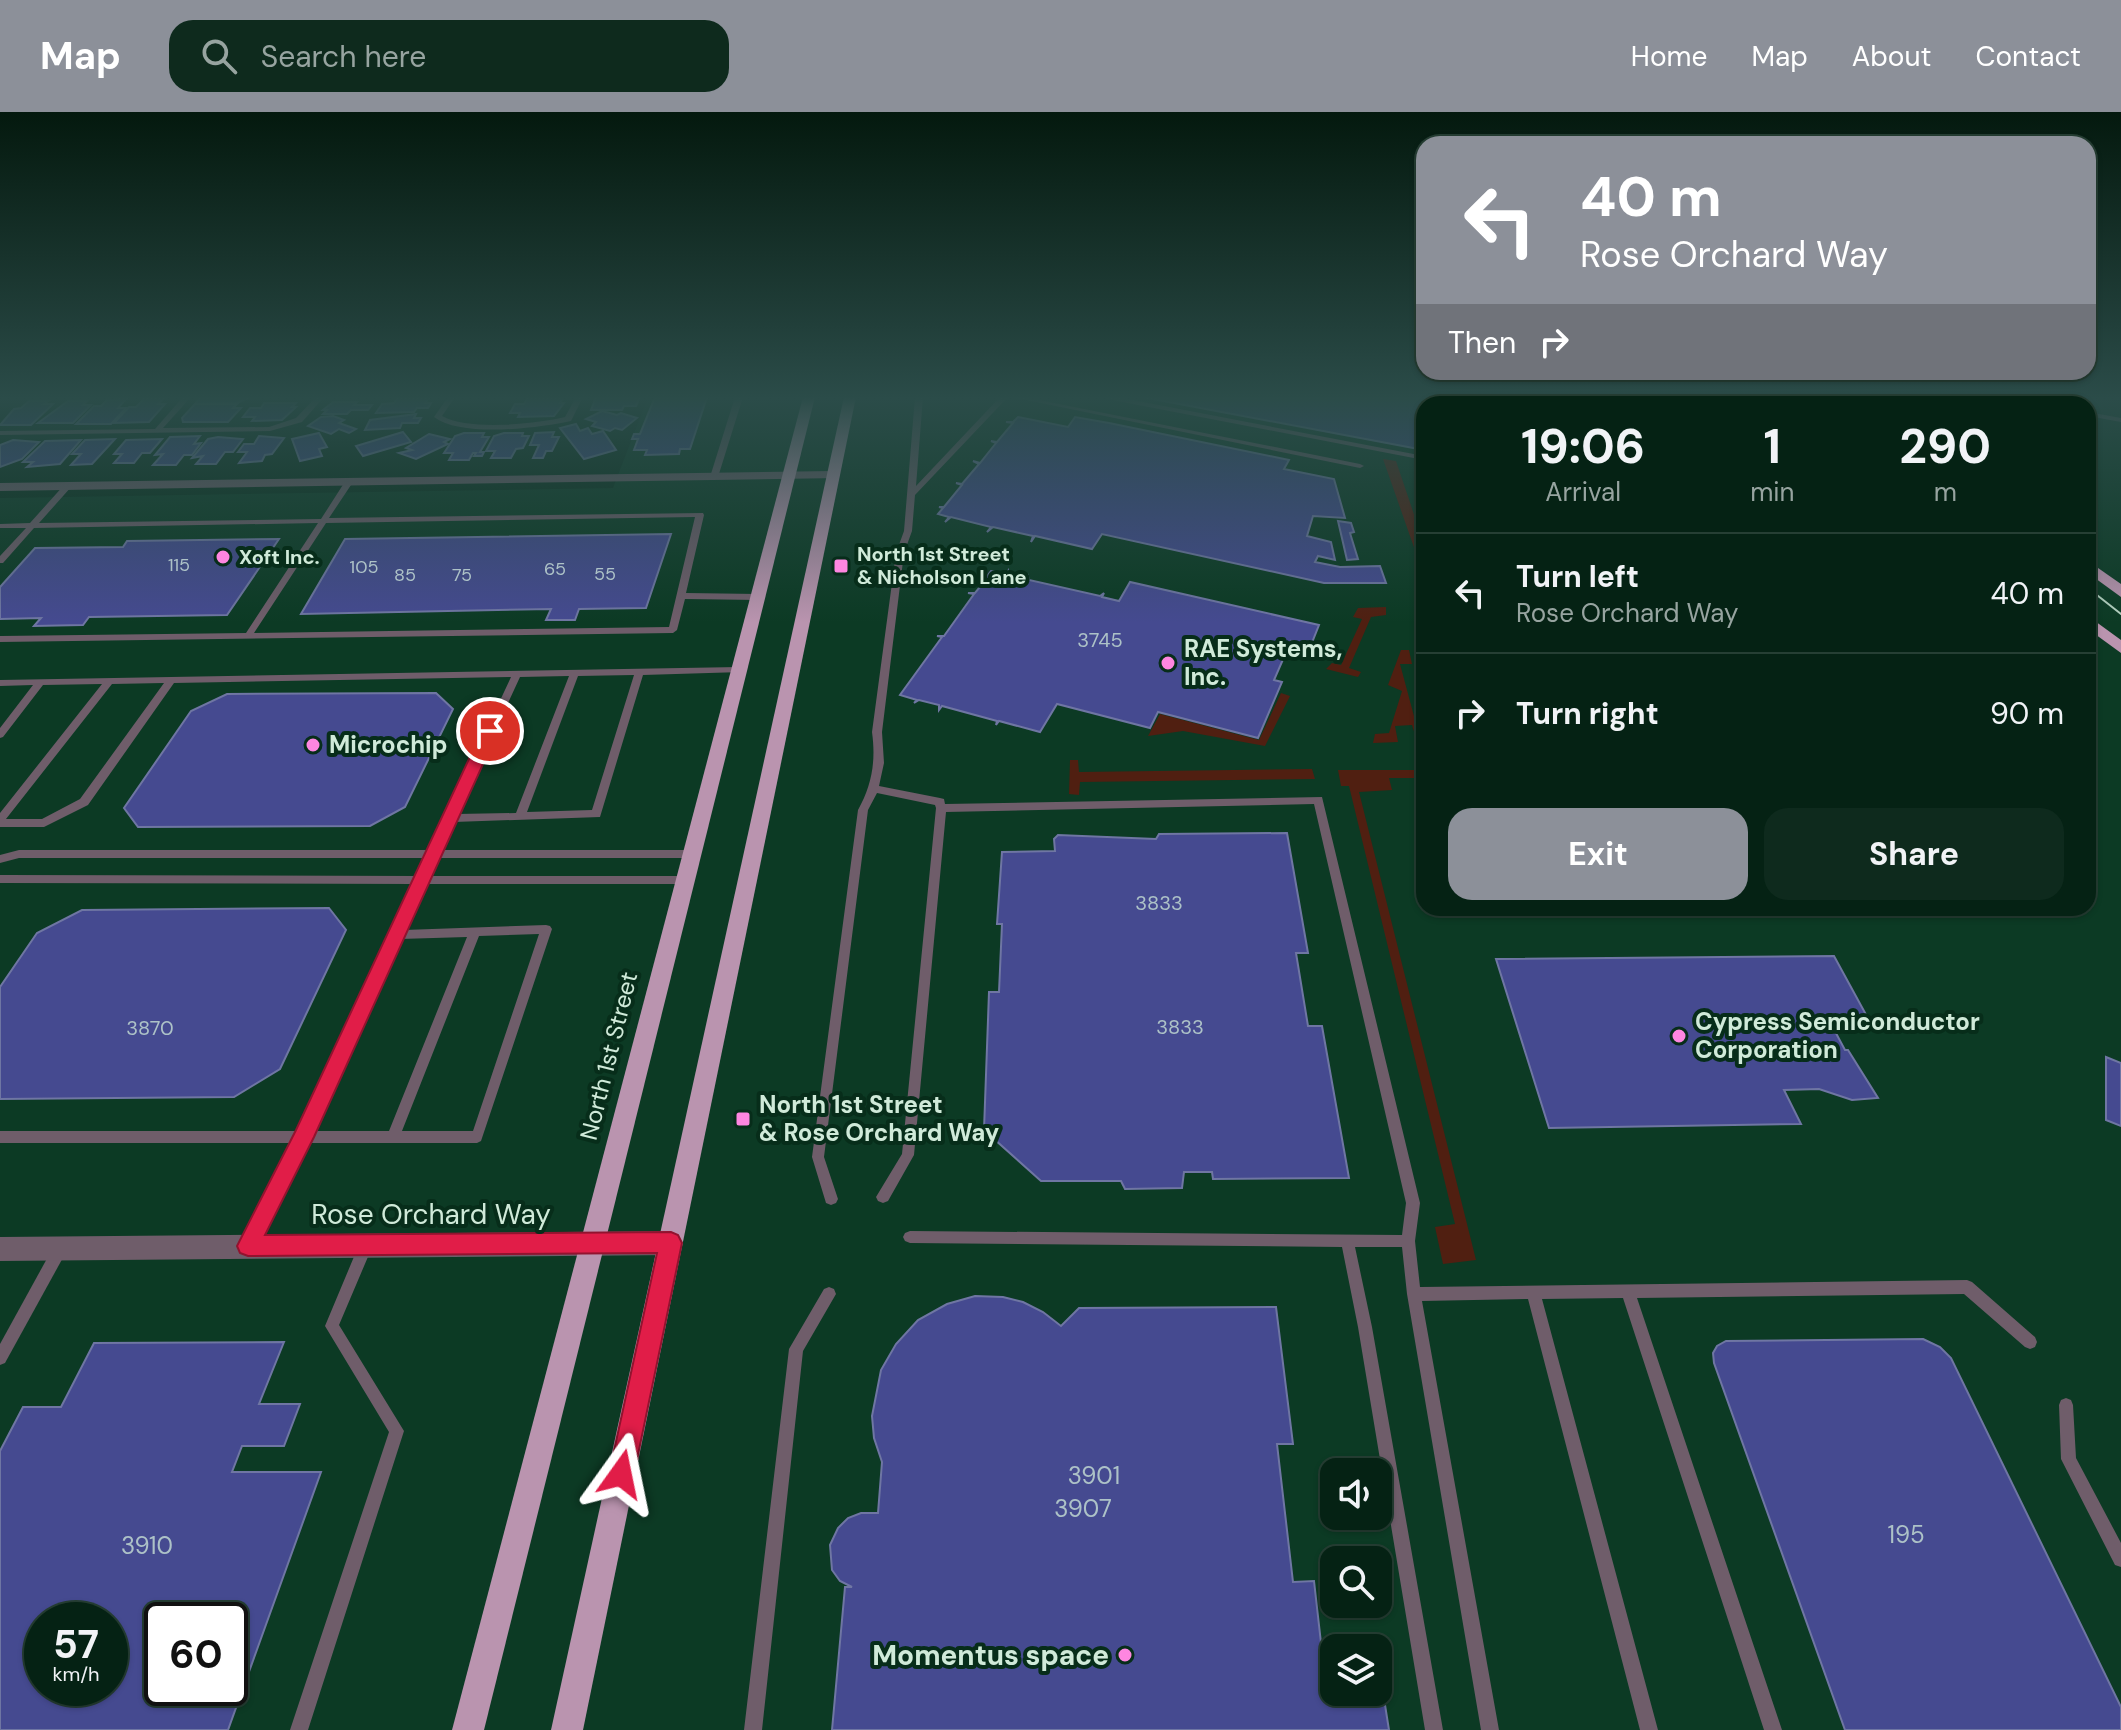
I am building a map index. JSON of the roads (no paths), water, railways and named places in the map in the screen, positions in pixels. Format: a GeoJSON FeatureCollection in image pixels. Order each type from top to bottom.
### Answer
{"type":"FeatureCollection","features":[{"type":"Feature","properties":{"kind":"main road","name":"North 1st Street"},"geometry":{"type":"LineString","coordinates":[[468,1730],[790,473]]}},
{"type":"Feature","properties":{"kind":"main road"},"geometry":{"type":"LineString","coordinates":[[567,1730],[833,475]]}},
{"type":"Feature","properties":{"kind":"main road"},"geometry":{"type":"LineString","coordinates":[[2096,572],[2121,592]]}},
{"type":"Feature","properties":{"kind":"main road"},"geometry":{"type":"LineString","coordinates":[[2096,628],[2121,648]]}},
{"type":"Feature","properties":{"kind":"street"},"geometry":{"type":"LineString","coordinates":[[0,487],[833,475]]}},
{"type":"Feature","properties":{"kind":"street","name":"Rose Orchard Way"},"geometry":{"type":"LineString","coordinates":[[0,1249],[671,1243]]}},
{"type":"Feature","properties":{"kind":"lane"},"geometry":{"type":"LineString","coordinates":[[714,477],[715,473]]}},
{"type":"Feature","properties":{"kind":"lane"},"geometry":{"type":"LineString","coordinates":[[831,1199],[818,1157],[863,810],[875,789],[880,753],[877,732],[900,553],[908,531],[912,473]]}},
{"type":"Feature","properties":{"kind":"lane"},"geometry":{"type":"LineString","coordinates":[[910,496],[932,473]]}},
{"type":"Feature","properties":{"kind":"lane"},"geometry":{"type":"LineString","coordinates":[[248,636],[349,482]]}},
{"type":"Feature","properties":{"kind":"lane"},"geometry":{"type":"LineString","coordinates":[[0,561],[68,486]]}},
{"type":"Feature","properties":{"kind":"lane"},"geometry":{"type":"LineString","coordinates":[[0,526],[700,515],[673,630],[0,639]]}},
{"type":"Feature","properties":{"kind":"lane"},"geometry":{"type":"LineString","coordinates":[[681,596],[758,597]]}},
{"type":"Feature","properties":{"kind":"lane"},"geometry":{"type":"LineString","coordinates":[[0,683],[739,670]]}},
{"type":"Feature","properties":{"kind":"lane"},"geometry":{"type":"LineString","coordinates":[[450,818],[596,814],[640,671]]}},
{"type":"Feature","properties":{"kind":"lane"},"geometry":{"type":"LineString","coordinates":[[520,816],[575,672]]}},
{"type":"Feature","properties":{"kind":"lane"},"geometry":{"type":"LineString","coordinates":[[248,1246],[304,1137],[517,673]]}},
{"type":"Feature","properties":{"kind":"lane"},"geometry":{"type":"LineString","coordinates":[[0,822],[44,823],[84,802],[172,679]]}},
{"type":"Feature","properties":{"kind":"lane"},"geometry":{"type":"LineString","coordinates":[[0,822],[109,681]]}},
{"type":"Feature","properties":{"kind":"lane"},"geometry":{"type":"LineString","coordinates":[[0,735],[41,682]]}},
{"type":"Feature","properties":{"kind":"lane"},"geometry":{"type":"LineString","coordinates":[[875,789],[940,802],[941,808],[908,1155],[883,1197]]}},
{"type":"Feature","properties":{"kind":"lane"},"geometry":{"type":"LineString","coordinates":[[941,808],[1318,800],[1413,1203],[1408,1241],[1414,1294],[1490,1730]]}},
{"type":"Feature","properties":{"kind":"lane"},"geometry":{"type":"LineString","coordinates":[[0,859],[19,854],[692,854]]}},
{"type":"Feature","properties":{"kind":"lane"},"geometry":{"type":"LineString","coordinates":[[0,879],[685,880]]}},
{"type":"Feature","properties":{"kind":"lane"},"geometry":{"type":"LineString","coordinates":[[0,1137],[477,1137],[546,929],[397,935]]}},
{"type":"Feature","properties":{"kind":"lane"},"geometry":{"type":"LineString","coordinates":[[393,1137],[475,931]]}},
{"type":"Feature","properties":{"kind":"lane"},"geometry":{"type":"LineString","coordinates":[[910,1237],[1408,1241]]}},
{"type":"Feature","properties":{"kind":"lane"},"geometry":{"type":"LineString","coordinates":[[1347,1240],[1365,1327],[1434,1730]]}},
{"type":"Feature","properties":{"kind":"lane"},"geometry":{"type":"LineString","coordinates":[[299,1730],[397,1431],[332,1326],[366,1245]]}},
{"type":"Feature","properties":{"kind":"lane"},"geometry":{"type":"LineString","coordinates":[[0,1358],[60,1249]]}},
{"type":"Feature","properties":{"kind":"lane"},"geometry":{"type":"LineString","coordinates":[[1414,1294],[1967,1287],[2030,1342]]}},
{"type":"Feature","properties":{"kind":"lane"},"geometry":{"type":"LineString","coordinates":[[1628,1291],[1773,1730]]}},
{"type":"Feature","properties":{"kind":"lane"},"geometry":{"type":"LineString","coordinates":[[1533,1293],[1649,1730]]}},
{"type":"Feature","properties":{"kind":"lane"},"geometry":{"type":"LineString","coordinates":[[753,1730],[796,1349],[829,1294]]}},
{"type":"Feature","properties":{"kind":"lane"},"geometry":{"type":"LineString","coordinates":[[2066,1405],[2069,1459],[2121,1559]]}},
{"type":"Feature","properties":{"kind":"tram line"},"geometry":{"type":"LineString","coordinates":[[2096,594],[2121,614]]}},
{"type":"Feature","properties":{"kind":"place","name":"Xoft Inc."},"geometry":{"type":"Point","coordinates":[223,557]}},
{"type":"Feature","properties":{"kind":"place","name":"North 1st Street & Nicholson Lane"},"geometry":{"type":"Point","coordinates":[841,566]}},
{"type":"Feature","properties":{"kind":"place","name":"RAE Systems, Inc."},"geometry":{"type":"Point","coordinates":[1168,663]}},
{"type":"Feature","properties":{"kind":"place","name":"Microchip"},"geometry":{"type":"Point","coordinates":[313,745]}},
{"type":"Feature","properties":{"kind":"place","name":"Cypress Semiconductor Corporation"},"geometry":{"type":"Point","coordinates":[1679,1036]}},
{"type":"Feature","properties":{"kind":"place","name":"North 1st Street & Rose Orchard Way"},"geometry":{"type":"Point","coordinates":[743,1119]}},
{"type":"Feature","properties":{"kind":"place","name":"Momentus space"},"geometry":{"type":"Point","coordinates":[1125,1655]}}]}
